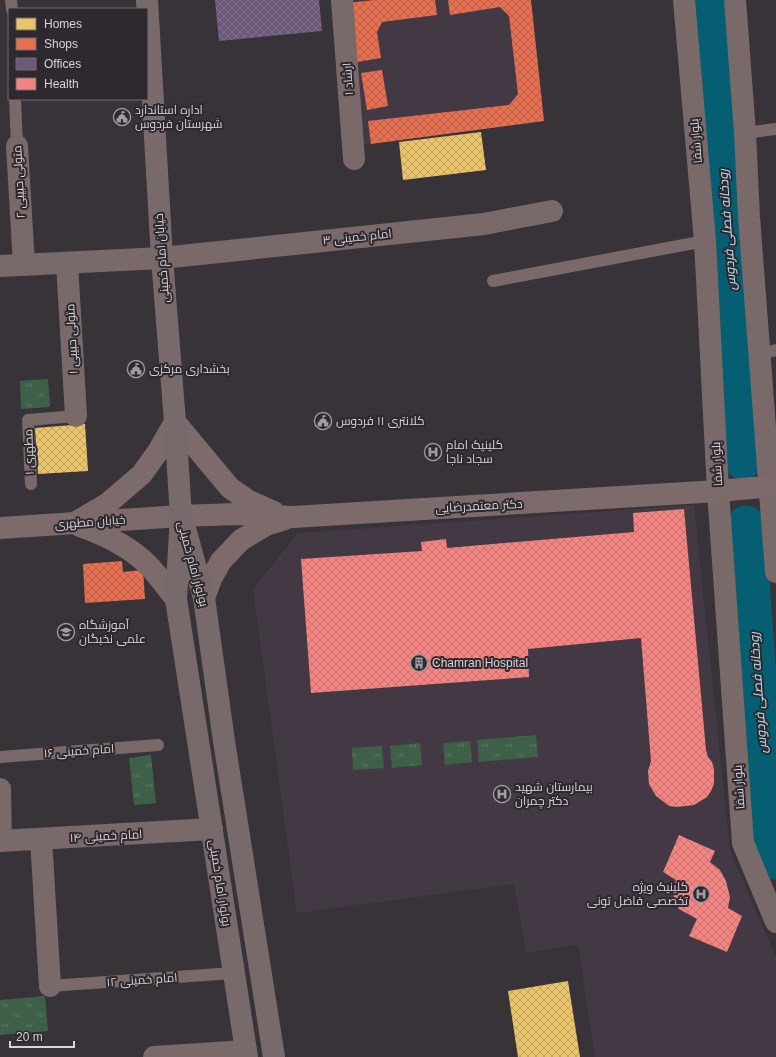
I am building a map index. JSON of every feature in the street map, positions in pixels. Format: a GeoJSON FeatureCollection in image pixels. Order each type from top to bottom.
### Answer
{"type":"FeatureCollection","features":[{"type":"Feature","properties":{"kind":"main road","name":"خیابان امام خمینی"},"geometry":{"type":"LineString","coordinates":[[148,17],[162,258],[181,516]]}},
{"type":"Feature","properties":{"kind":"main road"},"geometry":{"type":"LineString","coordinates":[[73,524],[107,504],[142,474],[159,450],[175,422],[230,488],[249,501],[293,517]]}},
{"type":"Feature","properties":{"kind":"main road","name":"دکتر معتمد‌رضایی"},"geometry":{"type":"LineString","coordinates":[[181,516],[235,514],[293,517],[718,491],[773,486]]}},
{"type":"Feature","properties":{"kind":"main road","name":"خیابان مطهری"},"geometry":{"type":"LineString","coordinates":[[0,528],[181,516]]}},
{"type":"Feature","properties":{"kind":"main road","name":"بولوار امام خمینی"},"geometry":{"type":"LineString","coordinates":[[181,516],[204,598],[274,1057]]}},
{"type":"Feature","properties":{"kind":"main road","name":"بولوار امام خمینی"},"geometry":{"type":"LineString","coordinates":[[181,516],[176,599],[246,1054]]}},
{"type":"Feature","properties":{"kind":"main road"},"geometry":{"type":"LineString","coordinates":[[204,598],[211,579],[221,561],[241,540],[266,525],[293,517]]}},
{"type":"Feature","properties":{"kind":"main road"},"geometry":{"type":"LineString","coordinates":[[73,524],[101,534],[127,548],[150,566],[176,599]]}},
{"type":"Feature","properties":{"kind":"main road"},"geometry":{"type":"LineString","coordinates":[[196,724],[222,722]]}},
{"type":"Feature","properties":{"kind":"street","name":"ارشاد ۱"},"geometry":{"type":"LineString","coordinates":[[342,0],[354,159]]}},
{"type":"Feature","properties":{"kind":"street","name":"بلوار شفا"},"geometry":{"type":"LineString","coordinates":[[684,0],[705,242],[718,491],[743,843],[776,922]]}},
{"type":"Feature","properties":{"kind":"street"},"geometry":{"type":"LineString","coordinates":[[735,0],[745,133],[749,217],[768,352],[776,572]]}},
{"type":"Feature","properties":{"kind":"street","name":"متولی حبیبی ۲"},"geometry":{"type":"LineString","coordinates":[[17,146],[24,265]]}},
{"type":"Feature","properties":{"kind":"street","name":"امام خمینی ۳"},"geometry":{"type":"LineString","coordinates":[[0,266],[162,258],[484,224],[552,211]]}},
{"type":"Feature","properties":{"kind":"street","name":"متولی حبیبی ۱"},"geometry":{"type":"LineString","coordinates":[[67,263],[76,416]]}},
{"type":"Feature","properties":{"kind":"street"},"geometry":{"type":"LineString","coordinates":[[0,789],[1,841]]}},
{"type":"Feature","properties":{"kind":"street","name":"امام خمینی ۱۴"},"geometry":{"type":"LineString","coordinates":[[1,841],[212,829]]}},
{"type":"Feature","properties":{"kind":"street"},"geometry":{"type":"LineString","coordinates":[[41,839],[50,986]]}},
{"type":"Feature","properties":{"kind":"street"},"geometry":{"type":"LineString","coordinates":[[154,1057],[246,1054]]}},
{"type":"Feature","properties":{"kind":"lane","name":"متولی حبیبی ۲"},"geometry":{"type":"LineString","coordinates":[[15,100],[17,146]]}},
{"type":"Feature","properties":{"kind":"lane"},"geometry":{"type":"LineString","coordinates":[[745,133],[776,129]]}},
{"type":"Feature","properties":{"kind":"lane"},"geometry":{"type":"LineString","coordinates":[[492,281],[705,242]]}},
{"type":"Feature","properties":{"kind":"lane","name":"مطهری ۱"},"geometry":{"type":"LineString","coordinates":[[30,484],[28,420],[76,416]]}},
{"type":"Feature","properties":{"kind":"lane","name":"امام خمینی ۱۶"},"geometry":{"type":"LineString","coordinates":[[0,757],[158,745]]}},
{"type":"Feature","properties":{"kind":"lane","name":"امام خمینی ۱۲"},"geometry":{"type":"LineString","coordinates":[[50,986],[233,973]]}},
{"type":"Feature","properties":{"kind":"shaded area"},"geometry":{"type":"Polygon","coordinates":[[[341,0],[531,0],[544,121],[361,145],[341,0]]]}},
{"type":"Feature","properties":{"kind":"shaded area","name":"بیمارستان شهید دکتر چمران"},"geometry":{"type":"Polygon","coordinates":[[[694,505],[730,851],[776,957],[776,1057],[595,1057],[578,945],[526,953],[514,884],[297,913],[253,589],[298,533],[694,505]]]}},
{"type":"Feature","properties":{"kind":"green space"},"geometry":{"type":"Polygon","coordinates":[[[48,379],[50,407],[21,409],[20,381],[48,379]]]}},
{"type":"Feature","properties":{"kind":"green space"},"geometry":{"type":"Polygon","coordinates":[[[536,735],[538,757],[479,762],[477,740],[536,735]]]}},
{"type":"Feature","properties":{"kind":"green space"},"geometry":{"type":"Polygon","coordinates":[[[470,741],[472,762],[445,765],[443,743],[470,741]]]}},
{"type":"Feature","properties":{"kind":"green space"},"geometry":{"type":"Polygon","coordinates":[[[420,743],[422,765],[392,768],[390,746],[420,743]]]}},
{"type":"Feature","properties":{"kind":"green space"},"geometry":{"type":"Polygon","coordinates":[[[382,746],[384,768],[353,770],[352,748],[382,746]]]}},
{"type":"Feature","properties":{"kind":"green space"},"geometry":{"type":"Polygon","coordinates":[[[151,755],[156,803],[134,805],[129,758],[151,755]]]}},
{"type":"Feature","properties":{"kind":"green space"},"geometry":{"type":"Polygon","coordinates":[[[45,996],[48,1031],[0,1035],[0,1000],[45,996]]]}},
{"type":"Feature","properties":{"kind":"building: Homes"},"geometry":{"type":"Polygon","coordinates":[[[481,132],[486,170],[403,180],[399,142],[481,132]]]}},
{"type":"Feature","properties":{"kind":"building: Homes"},"geometry":{"type":"Polygon","coordinates":[[[85,424],[88,471],[38,474],[35,428],[85,424]]]}},
{"type":"Feature","properties":{"kind":"building: Homes"},"geometry":{"type":"Polygon","coordinates":[[[568,981],[580,1057],[518,1057],[508,991],[568,981]]]}},
{"type":"Feature","properties":{"kind":"building: Shops"},"geometry":{"type":"Polygon","coordinates":[[[375,0],[435,0],[437,15],[382,22],[377,32],[381,58],[357,62],[347,3],[375,0]]]}},
{"type":"Feature","properties":{"kind":"building: Shops"},"geometry":{"type":"Polygon","coordinates":[[[448,0],[531,0],[544,121],[371,144],[368,121],[509,105],[518,94],[509,16],[500,7],[450,15],[448,0]]]}},
{"type":"Feature","properties":{"kind":"building: Shops"},"geometry":{"type":"Polygon","coordinates":[[[382,70],[388,106],[367,110],[361,73],[382,70]]]}},
{"type":"Feature","properties":{"kind":"building: Shops"},"geometry":{"type":"Polygon","coordinates":[[[122,561],[123,572],[143,570],[145,599],[85,603],[83,564],[122,561]]]}},
{"type":"Feature","properties":{"kind":"building: Offices"},"geometry":{"type":"Polygon","coordinates":[[[215,0],[319,0],[322,31],[219,41],[215,0]]]}},
{"type":"Feature","properties":{"kind":"building: Health","name":"Chamran Hospital"},"geometry":{"type":"Polygon","coordinates":[[[684,509],[706,750],[714,769],[714,784],[711,791],[707,797],[694,805],[677,807],[669,806],[656,796],[649,784],[648,771],[651,761],[641,638],[528,649],[529,677],[311,693],[301,559],[422,551],[421,542],[446,539],[447,548],[634,532],[633,513],[684,509]]]}},
{"type":"Feature","properties":{"kind":"building: Health","name":"کلینیک ویژه تخصصی فاضل تونی"},"geometry":{"type":"Polygon","coordinates":[[[679,835],[715,851],[710,862],[720,870],[726,881],[730,897],[728,908],[742,916],[727,952],[689,936],[697,919],[679,909],[672,892],[676,880],[663,872],[679,835]]]}},
{"type":"Feature","properties":{"kind":"waterway","name":"رودخانه فصلی فردوس"},"geometry":{"type":"LineString","coordinates":[[712,0],[743,460]]}},
{"type":"Feature","properties":{"kind":"waterway","name":"رودخانه فصلی فردوس"},"geometry":{"type":"LineString","coordinates":[[746,525],[766,801],[772,849],[776,860]]}},
{"type":"Feature","properties":{"kind":"place","name":"اداره استاندارد شهرستان فردوس"},"geometry":{"type":"Point","coordinates":[122,117]}},
{"type":"Feature","properties":{"kind":"place","name":"بخشداری مرکزی"},"geometry":{"type":"Point","coordinates":[136,369]}},
{"type":"Feature","properties":{"kind":"place","name":"کلانتری ۱۱ فردوس"},"geometry":{"type":"Point","coordinates":[323,421]}},
{"type":"Feature","properties":{"kind":"place","name":"کلینیک امام سجاد ناجا"},"geometry":{"type":"Point","coordinates":[433,452]}},
{"type":"Feature","properties":{"kind":"place","name":"آموزشگاه علمی نخبگان"},"geometry":{"type":"Point","coordinates":[66,632]}},
{"type":"Feature","properties":{"kind":"place","name":"Chamran Hospital"},"geometry":{"type":"Point","coordinates":[419,663]}},
{"type":"Feature","properties":{"kind":"place","name":"بیمارستان شهید دکتر چمران"},"geometry":{"type":"Point","coordinates":[502,794]}},
{"type":"Feature","properties":{"kind":"place","name":"کلینیک ویژه تخصصی فاضل تونی"},"geometry":{"type":"Point","coordinates":[701,894]}}]}
